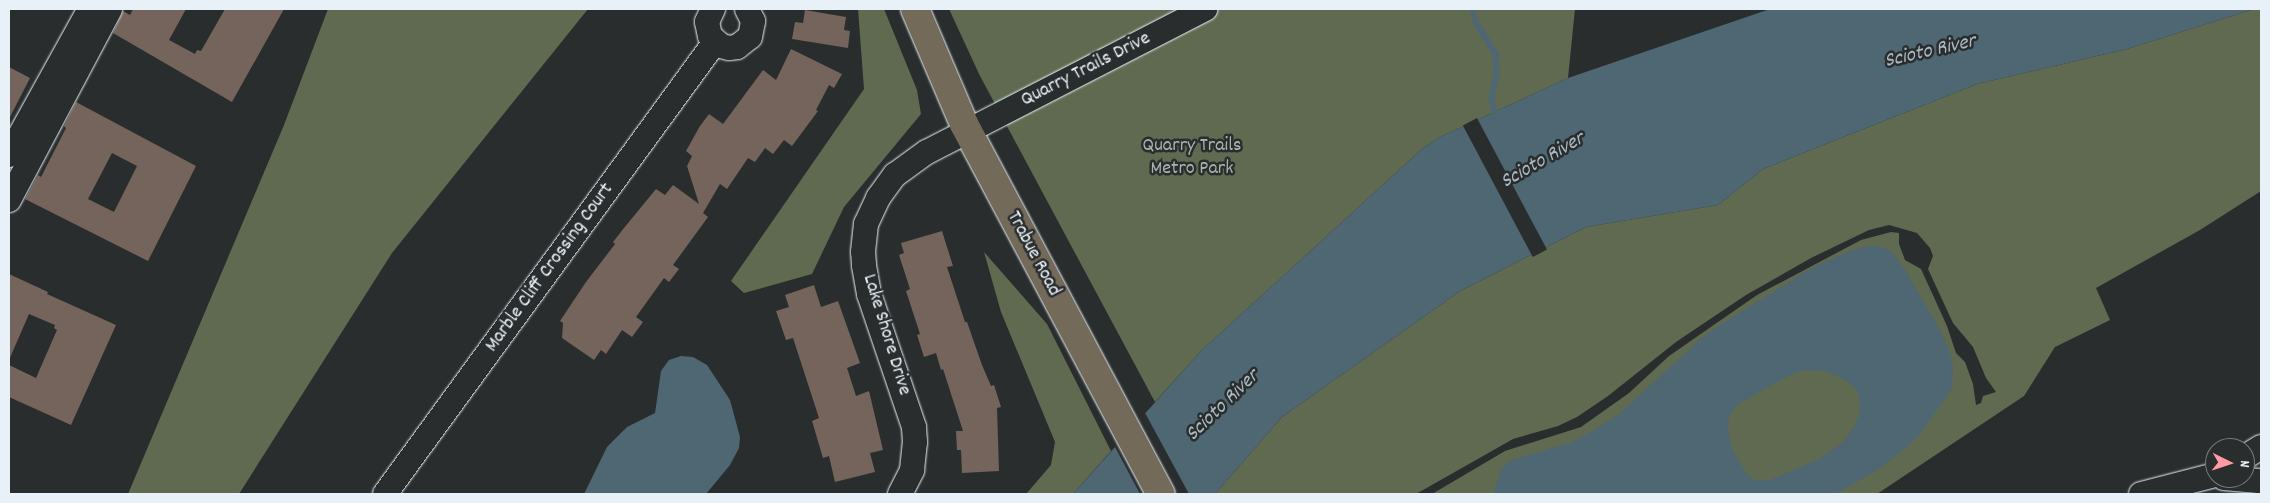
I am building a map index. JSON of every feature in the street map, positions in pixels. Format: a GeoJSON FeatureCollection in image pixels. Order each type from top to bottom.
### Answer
{"type":"FeatureCollection","features":[{"type":"Feature","properties":{"kind":"main road","name":"Trabue Road"},"geometry":{"type":"LineString","coordinates":[[915,9],[968,131],[1161,494]]}},
{"type":"Feature","properties":{"kind":"street"},"geometry":{"type":"LineString","coordinates":[[9,155],[90,9]]}},
{"type":"Feature","properties":{"kind":"street"},"geometry":{"type":"LineString","coordinates":[[9,200],[110,9]]}},
{"type":"Feature","properties":{"kind":"street"},"geometry":{"type":"LineString","coordinates":[[713,9],[707,22],[710,36],[715,42],[729,48],[744,43],[753,29],[753,21],[747,9]]}},
{"type":"Feature","properties":{"kind":"street","name":"Quarry Trails Drive"},"geometry":{"type":"LineString","coordinates":[[968,131],[1205,9]]}},
{"type":"Feature","properties":{"kind":"street","name":"Marble Cliff Crossing Court"},"geometry":{"type":"LineString","coordinates":[[385,494],[715,42]]}},
{"type":"Feature","properties":{"kind":"street","name":"Lake Shore Drive"},"geometry":{"type":"LineString","coordinates":[[900,494],[912,470],[915,442],[914,427],[869,294],[863,252],[866,224],[878,198],[895,175],[927,152],[968,131]]}},
{"type":"Feature","properties":{"kind":"street"},"geometry":{"type":"LineString","coordinates":[[2141,494],[2205,480]]}},
{"type":"Feature","properties":{"kind":"green space"},"geometry":{"type":"Polygon","coordinates":[[[328,9],[588,9],[392,253],[239,494],[128,494],[284,125],[328,9]]]}},
{"type":"Feature","properties":{"kind":"green space"},"geometry":{"type":"Polygon","coordinates":[[[858,9],[884,9],[917,90],[921,114],[844,207],[812,274],[744,293],[731,281],[864,89],[858,9]]]}},
{"type":"Feature","properties":{"kind":"green space","name":"Quarry Trails Metro Park"},"geometry":{"type":"Polygon","coordinates":[[[949,9],[1575,9],[1568,78],[1438,138],[1422,149],[1201,351],[1155,402],[980,76],[949,9]]]}},
{"type":"Feature","properties":{"kind":"green space"},"geometry":{"type":"Polygon","coordinates":[[[2254,9],[2261,9],[2261,191],[2200,230],[2096,288],[2110,320],[2055,347],[2024,396],[1877,494],[1432,494],[1505,451],[1581,427],[1629,393],[1669,356],[1757,295],[1861,240],[1891,232],[1899,233],[1899,244],[1905,260],[1921,269],[1947,326],[1956,353],[1965,362],[1973,384],[1976,405],[1981,403],[1983,396],[1996,392],[1986,378],[1973,347],[1953,323],[1928,269],[1933,256],[1930,248],[1917,233],[1889,225],[1869,230],[1811,258],[1746,295],[1676,342],[1608,396],[1577,417],[1558,426],[1513,439],[1416,494],[1215,494],[1282,417],[1460,291],[1586,227],[1718,205],[1763,169],[1977,84],[2127,49],[2254,9]]]}},
{"type":"Feature","properties":{"kind":"green space"},"geometry":{"type":"Polygon","coordinates":[[[984,252],[1047,324],[1111,451],[1073,494],[1026,494],[1051,465],[1055,442],[1001,312],[984,252]]]}},
{"type":"Feature","properties":{"kind":"water","name":"Scioto River"},"geometry":{"type":"Polygon","coordinates":[[[1770,9],[2254,9],[2127,49],[1977,84],[1763,169],[1718,205],[1586,227],[1460,291],[1282,417],[1215,494],[1073,494],[1201,351],[1422,149],[1438,138],[1568,78],[1770,9]]]}},
{"type":"Feature","properties":{"kind":"water"},"geometry":{"type":"Polygon","coordinates":[[[1868,246],[1878,246],[1891,251],[1906,271],[1941,332],[1952,358],[1953,375],[1951,390],[1917,438],[1882,467],[1836,494],[1493,494],[1501,470],[1511,460],[1569,443],[1593,431],[1618,415],[1702,338],[1720,325],[1812,268],[1852,250],[1868,246]],[[1804,370],[1790,375],[1738,404],[1729,416],[1728,430],[1732,448],[1746,473],[1754,480],[1770,480],[1815,461],[1841,444],[1854,427],[1859,415],[1860,402],[1857,390],[1847,381],[1824,371],[1804,370]]]}},
{"type":"Feature","properties":{"kind":"water"},"geometry":{"type":"Polygon","coordinates":[[[681,356],[693,357],[707,365],[730,400],[740,437],[739,448],[730,465],[706,494],[584,494],[607,447],[627,427],[655,413],[661,371],[669,360],[681,356]]]}},
{"type":"Feature","properties":{"kind":"pier"},"geometry":{"type":"Polygon","coordinates":[[[1477,118],[1547,250],[1533,257],[1463,126],[1477,118]]]}},
{"type":"Feature","properties":{"kind":"pier"},"geometry":{"type":"Polygon","coordinates":[[[1144,411],[1189,494],[1140,494],[1114,445],[1144,411]]]}},
{"type":"Feature","properties":{"kind":"building"},"geometry":{"type":"Polygon","coordinates":[[[133,9],[186,9],[169,40],[195,54],[197,50],[201,51],[225,9],[284,9],[232,102],[113,33],[123,11],[130,15],[133,9]]]}},
{"type":"Feature","properties":{"kind":"building"},"geometry":{"type":"Polygon","coordinates":[[[805,10],[846,17],[844,30],[850,31],[848,48],[792,39],[795,22],[803,23],[805,10]]]}},
{"type":"Feature","properties":{"kind":"building"},"geometry":{"type":"Polygon","coordinates":[[[791,49],[842,74],[834,88],[829,85],[816,110],[818,111],[792,146],[784,140],[773,154],[765,148],[755,162],[748,158],[727,189],[720,184],[703,213],[708,217],[673,265],[679,269],[669,282],[664,278],[636,317],[643,322],[632,337],[622,330],[606,354],[601,350],[594,360],[562,338],[563,323],[560,321],[586,282],[615,244],[613,242],[656,189],[665,195],[673,185],[699,204],[687,166],[692,156],[686,151],[700,126],[709,114],[723,124],[763,70],[776,80],[791,49]]]}},
{"type":"Feature","properties":{"kind":"building"},"geometry":{"type":"Polygon","coordinates":[[[9,67],[30,78],[9,119],[9,67]]]}},
{"type":"Feature","properties":{"kind":"building"},"geometry":{"type":"Polygon","coordinates":[[[76,102],[196,166],[148,261],[25,199],[38,175],[41,177],[66,128],[64,126],[76,102]],[[112,153],[88,199],[114,212],[137,166],[112,153]]]}},
{"type":"Feature","properties":{"kind":"building"},"geometry":{"type":"Polygon","coordinates":[[[942,231],[953,266],[947,267],[965,322],[967,322],[991,386],[994,385],[1001,407],[997,408],[999,471],[962,473],[961,450],[957,450],[956,431],[963,431],[936,353],[924,357],[917,335],[920,334],[906,291],[910,289],[899,255],[904,253],[901,243],[942,231]]]}},
{"type":"Feature","properties":{"kind":"building"},"geometry":{"type":"Polygon","coordinates":[[[9,274],[48,292],[47,294],[116,325],[71,425],[9,397],[9,365],[36,378],[57,330],[54,328],[55,325],[29,314],[9,360],[9,274]]]}},
{"type":"Feature","properties":{"kind":"building"},"geometry":{"type":"Polygon","coordinates":[[[814,285],[821,307],[838,301],[860,363],[847,368],[856,396],[869,391],[883,450],[870,453],[875,472],[835,482],[829,456],[823,458],[812,421],[819,418],[793,338],[786,340],[776,311],[789,307],[785,295],[814,285]]]}},
{"type":"Feature","properties":{"kind":"waterway"},"geometry":{"type":"LineString","coordinates":[[1473,9],[1476,22],[1496,54],[1497,73],[1492,99],[1496,117]]}}]}
